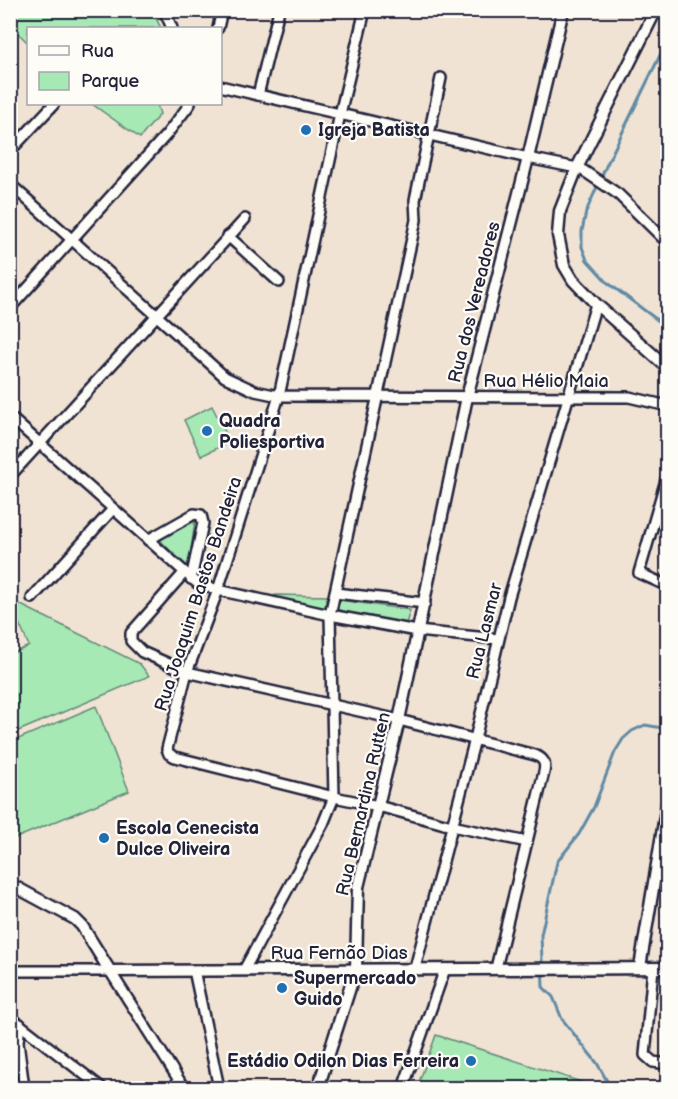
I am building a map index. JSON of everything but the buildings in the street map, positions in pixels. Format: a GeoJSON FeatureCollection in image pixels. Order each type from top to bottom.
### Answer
{"type":"FeatureCollection","features":[{"type":"Feature","properties":{"kind":"street"},"geometry":{"type":"LineString","coordinates":[[165,10],[172,27]]}},
{"type":"Feature","properties":{"kind":"street"},"geometry":{"type":"LineString","coordinates":[[218,27],[222,10]]}},
{"type":"Feature","properties":{"kind":"street"},"geometry":{"type":"LineString","coordinates":[[258,95],[279,10]]}},
{"type":"Feature","properties":{"kind":"street","name":"Rua Joaquim Bastos Bandeira"},"geometry":{"type":"LineString","coordinates":[[334,798],[172,756],[167,749],[187,672],[218,590],[279,396],[365,10]]}},
{"type":"Feature","properties":{"kind":"street","name":"Rua dos Vereadores"},"geometry":{"type":"LineString","coordinates":[[417,631],[467,397],[563,10]]}},
{"type":"Feature","properties":{"kind":"street"},"geometry":{"type":"LineString","coordinates":[[656,10],[560,211],[558,228],[564,265],[573,280],[596,304],[668,368]]}},
{"type":"Feature","properties":{"kind":"street"},"geometry":{"type":"LineString","coordinates":[[244,970],[323,824],[334,798],[330,615],[416,220],[415,200],[441,78]]}},
{"type":"Feature","properties":{"kind":"street"},"geometry":{"type":"LineString","coordinates":[[222,86],[580,169],[618,194],[668,243]]}},
{"type":"Feature","properties":{"kind":"street"},"geometry":{"type":"LineString","coordinates":[[10,151],[53,105]]}},
{"type":"Feature","properties":{"kind":"street"},"geometry":{"type":"LineString","coordinates":[[10,308],[167,134],[189,105]]}},
{"type":"Feature","properties":{"kind":"street","name":"Rua Hélio Maia"},"geometry":{"type":"LineString","coordinates":[[10,184],[225,377],[255,391],[279,396],[629,397],[668,406]]}},
{"type":"Feature","properties":{"kind":"street"},"geometry":{"type":"LineString","coordinates":[[10,476],[245,219]]}},
{"type":"Feature","properties":{"kind":"street"},"geometry":{"type":"LineString","coordinates":[[228,236],[279,282]]}},
{"type":"Feature","properties":{"kind":"street","name":"Rua Lasmar"},"geometry":{"type":"LineString","coordinates":[[415,968],[475,740],[509,597],[596,304]]}},
{"type":"Feature","properties":{"kind":"street"},"geometry":{"type":"LineString","coordinates":[[10,417],[197,583],[218,590],[330,615],[417,631],[498,639]]}},
{"type":"Feature","properties":{"kind":"street"},"geometry":{"type":"LineString","coordinates":[[668,473],[639,573],[668,586]]}},
{"type":"Feature","properties":{"kind":"street"},"geometry":{"type":"LineString","coordinates":[[32,598],[113,509]]}},
{"type":"Feature","properties":{"kind":"street"},"geometry":{"type":"LineString","coordinates":[[148,540],[194,514],[201,515],[203,523],[188,576],[134,627],[130,637],[133,645],[142,651],[187,672],[399,720],[532,754],[543,760],[545,765],[496,968]]}},
{"type":"Feature","properties":{"kind":"street"},"geometry":{"type":"LineString","coordinates":[[335,593],[424,603]]}},
{"type":"Feature","properties":{"kind":"street","name":"Rua Bernardina Rutten"},"geometry":{"type":"LineString","coordinates":[[318,1089],[356,969],[358,887],[399,720],[417,631]]}},
{"type":"Feature","properties":{"kind":"street"},"geometry":{"type":"LineString","coordinates":[[334,798],[378,806],[452,826],[526,842]]}},
{"type":"Feature","properties":{"kind":"street"},"geometry":{"type":"LineString","coordinates":[[640,967],[668,798]]}},
{"type":"Feature","properties":{"kind":"street"},"geometry":{"type":"LineString","coordinates":[[10,884],[75,919],[82,926],[184,1089]]}},
{"type":"Feature","properties":{"kind":"street"},"geometry":{"type":"LineString","coordinates":[[653,968],[645,1055],[653,1062],[668,1064]]}},
{"type":"Feature","properties":{"kind":"street","name":"Rua Fernão Dias"},"geometry":{"type":"LineString","coordinates":[[10,971],[668,968]]}},
{"type":"Feature","properties":{"kind":"street"},"geometry":{"type":"LineString","coordinates":[[403,1089],[445,969]]}},
{"type":"Feature","properties":{"kind":"street"},"geometry":{"type":"LineString","coordinates":[[194,970],[219,1089]]}},
{"type":"Feature","properties":{"kind":"street"},"geometry":{"type":"LineString","coordinates":[[10,1017],[102,1089]]}},
{"type":"Feature","properties":{"kind":"street"},"geometry":{"type":"LineString","coordinates":[[20,1024],[18,1042],[24,1089]]}},
{"type":"Feature","properties":{"kind":"green space"},"geometry":{"type":"Polygon","coordinates":[[[10,11],[152,11],[160,27],[27,27],[27,42],[11,26],[10,11]]]}},
{"type":"Feature","properties":{"kind":"green space"},"geometry":{"type":"Polygon","coordinates":[[[93,105],[157,105],[160,114],[140,138],[93,105]]]}},
{"type":"Feature","properties":{"kind":"green space","name":"Quadra Poliesportiva"},"geometry":{"type":"Polygon","coordinates":[[[212,406],[230,442],[201,456],[184,420],[212,406]]]}},
{"type":"Feature","properties":{"kind":"green space"},"geometry":{"type":"Polygon","coordinates":[[[195,521],[189,564],[185,566],[161,541],[162,537],[195,521]]]}},
{"type":"Feature","properties":{"kind":"green space"},"geometry":{"type":"Polygon","coordinates":[[[276,595],[327,596],[324,611],[269,597],[276,595]]]}},
{"type":"Feature","properties":{"kind":"green space"},"geometry":{"type":"Polygon","coordinates":[[[11,600],[140,664],[149,676],[11,734],[11,654],[29,646],[11,605],[11,600]]]}},
{"type":"Feature","properties":{"kind":"green space"},"geometry":{"type":"Polygon","coordinates":[[[339,600],[410,610],[406,624],[336,612],[339,600]]]}},
{"type":"Feature","properties":{"kind":"green space"},"geometry":{"type":"Polygon","coordinates":[[[96,706],[129,791],[16,838],[11,824],[11,742],[96,706]]]}},
{"type":"Feature","properties":{"kind":"green space","name":"Estádio Odilon Dias Ferreira"},"geometry":{"type":"Polygon","coordinates":[[[436,1035],[597,1087],[417,1088],[436,1035]]]}},
{"type":"Feature","properties":{"kind":"waterway"},"geometry":{"type":"LineString","coordinates":[[668,39],[607,164],[586,212],[582,231],[582,247],[587,260],[608,283],[668,328]]}},
{"type":"Feature","properties":{"kind":"waterway"},"geometry":{"type":"LineString","coordinates":[[608,1088],[607,1081],[597,1063],[562,1019],[553,997],[543,987],[541,935],[557,862],[579,834],[594,807],[615,752],[623,739],[632,731],[645,725],[668,729]]}},
{"type":"Feature","properties":{"kind":"place","name":"Igreja Batista"},"geometry":{"type":"Point","coordinates":[306,130]}},
{"type":"Feature","properties":{"kind":"place","name":"Quadra Poliesportiva"},"geometry":{"type":"Point","coordinates":[207,431]}},
{"type":"Feature","properties":{"kind":"place","name":"Escola Cenecista Dulce Oliveira"},"geometry":{"type":"Point","coordinates":[104,838]}},
{"type":"Feature","properties":{"kind":"place","name":"Supermercado Guido"},"geometry":{"type":"Point","coordinates":[282,988]}},
{"type":"Feature","properties":{"kind":"place","name":"Estádio Odilon Dias Ferreira"},"geometry":{"type":"Point","coordinates":[471,1061]}}]}
